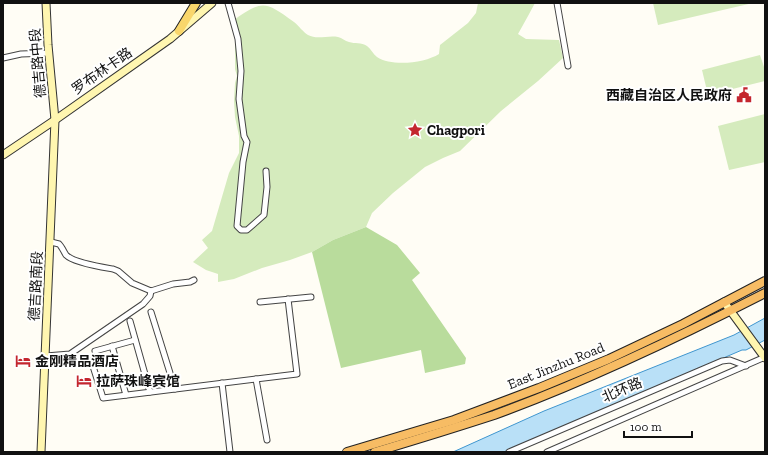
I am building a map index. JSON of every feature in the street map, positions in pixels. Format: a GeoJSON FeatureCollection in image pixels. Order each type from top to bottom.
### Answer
{"type":"FeatureCollection","features":[{"type":"Feature","properties":{"kind":"highway","name":"East Jinzhu Road"},"geometry":{"type":"LineString","coordinates":[[347,452],[454,420],[539,388],[609,359],[765,281]]}},
{"type":"Feature","properties":{"kind":"highway","name":"East Jinzhu Road"},"geometry":{"type":"LineString","coordinates":[[375,452],[448,430],[542,396],[688,332],[765,293]]}},
{"type":"Feature","properties":{"kind":"main road","name":"德吉路中段"},"geometry":{"type":"LineString","coordinates":[[46,3],[55,120]]}},
{"type":"Feature","properties":{"kind":"main road"},"geometry":{"type":"LineString","coordinates":[[179,31],[196,3]]}},
{"type":"Feature","properties":{"kind":"main road","name":"罗布林卡路"},"geometry":{"type":"LineString","coordinates":[[3,155],[170,39],[212,3]]}},
{"type":"Feature","properties":{"kind":"main road","name":"德吉路南段"},"geometry":{"type":"LineString","coordinates":[[41,452],[55,120]]}},
{"type":"Feature","properties":{"kind":"main road"},"geometry":{"type":"LineString","coordinates":[[724,302],[758,346],[765,358]]}},
{"type":"Feature","properties":{"kind":"street"},"geometry":{"type":"LineString","coordinates":[[228,3],[238,39],[241,71],[239,99],[246,142],[242,162],[236,226],[241,230],[247,230],[264,215],[267,187],[266,171]]}},
{"type":"Feature","properties":{"kind":"street"},"geometry":{"type":"LineString","coordinates":[[556,3],[568,66]]}},
{"type":"Feature","properties":{"kind":"street"},"geometry":{"type":"LineString","coordinates":[[3,58],[21,54],[49,53]]}},
{"type":"Feature","properties":{"kind":"street"},"geometry":{"type":"LineString","coordinates":[[51,242],[59,244],[67,255],[77,261],[118,272],[132,283],[151,291],[173,284],[190,282],[194,280]]}},
{"type":"Feature","properties":{"kind":"street"},"geometry":{"type":"LineString","coordinates":[[46,356],[70,354],[144,304],[150,296],[151,291]]}},
{"type":"Feature","properties":{"kind":"street"},"geometry":{"type":"LineString","coordinates":[[260,302],[311,297]]}},
{"type":"Feature","properties":{"kind":"street"},"geometry":{"type":"LineString","coordinates":[[91,360],[103,398],[297,374],[288,299]]}},
{"type":"Feature","properties":{"kind":"street"},"geometry":{"type":"LineString","coordinates":[[151,312],[175,389]]}},
{"type":"Feature","properties":{"kind":"street"},"geometry":{"type":"LineString","coordinates":[[130,321],[150,392]]}},
{"type":"Feature","properties":{"kind":"street"},"geometry":{"type":"LineString","coordinates":[[95,351],[135,340]]}},
{"type":"Feature","properties":{"kind":"street"},"geometry":{"type":"LineString","coordinates":[[112,346],[126,395]]}},
{"type":"Feature","properties":{"kind":"street"},"geometry":{"type":"LineString","coordinates":[[547,452],[765,358]]}},
{"type":"Feature","properties":{"kind":"street","name":"北环路"},"geometry":{"type":"LineString","coordinates":[[509,452],[722,361],[730,360],[746,366]]}},
{"type":"Feature","properties":{"kind":"street"},"geometry":{"type":"LineString","coordinates":[[256,379],[268,440]]}},
{"type":"Feature","properties":{"kind":"street"},"geometry":{"type":"LineString","coordinates":[[222,383],[230,452]]}},
{"type":"Feature","properties":{"kind":"green space"},"geometry":{"type":"Polygon","coordinates":[[[478,3],[535,3],[518,34],[526,39],[559,40],[563,58],[538,81],[501,111],[460,151],[425,167],[393,193],[372,213],[366,227],[333,240],[312,252],[262,268],[234,279],[218,282],[218,274],[206,270],[193,262],[208,248],[202,240],[212,231],[229,173],[239,153],[239,136],[235,117],[234,101],[237,76],[235,69],[235,35],[231,22],[257,7],[269,7],[294,22],[306,34],[319,37],[338,37],[349,42],[365,45],[377,57],[383,60],[408,63],[426,60],[439,54],[440,45],[468,23],[476,13],[478,3]]]}},
{"type":"Feature","properties":{"kind":"green space"},"geometry":{"type":"Polygon","coordinates":[[[653,3],[753,3],[658,25],[653,3]]]}},
{"type":"Feature","properties":{"kind":"green space"},"geometry":{"type":"Polygon","coordinates":[[[760,55],[765,70],[765,81],[708,95],[702,70],[760,55]]]}},
{"type":"Feature","properties":{"kind":"green space"},"geometry":{"type":"Polygon","coordinates":[[[765,114],[765,162],[729,170],[718,126],[765,114]]]}},
{"type":"Feature","properties":{"kind":"green space"},"geometry":{"type":"Polygon","coordinates":[[[366,227],[397,245],[420,273],[412,280],[466,358],[465,364],[425,373],[421,350],[341,368],[312,252],[333,240],[366,227]]]}},
{"type":"Feature","properties":{"kind":"water"},"geometry":{"type":"Polygon","coordinates":[[[765,318],[765,340],[746,350],[742,350],[504,452],[453,452],[544,411],[734,335],[765,318]]]}},
{"type":"Feature","properties":{"kind":"place","name":"西藏自治区人民政府"},"geometry":{"type":"Point","coordinates":[744,95]}},
{"type":"Feature","properties":{"kind":"place","name":"Chagpori"},"geometry":{"type":"Point","coordinates":[415,130]}},
{"type":"Feature","properties":{"kind":"place","name":"金刚精品酒店"},"geometry":{"type":"Point","coordinates":[23,361]}},
{"type":"Feature","properties":{"kind":"place","name":"拉萨珠峰宾馆"},"geometry":{"type":"Point","coordinates":[84,381]}}]}
